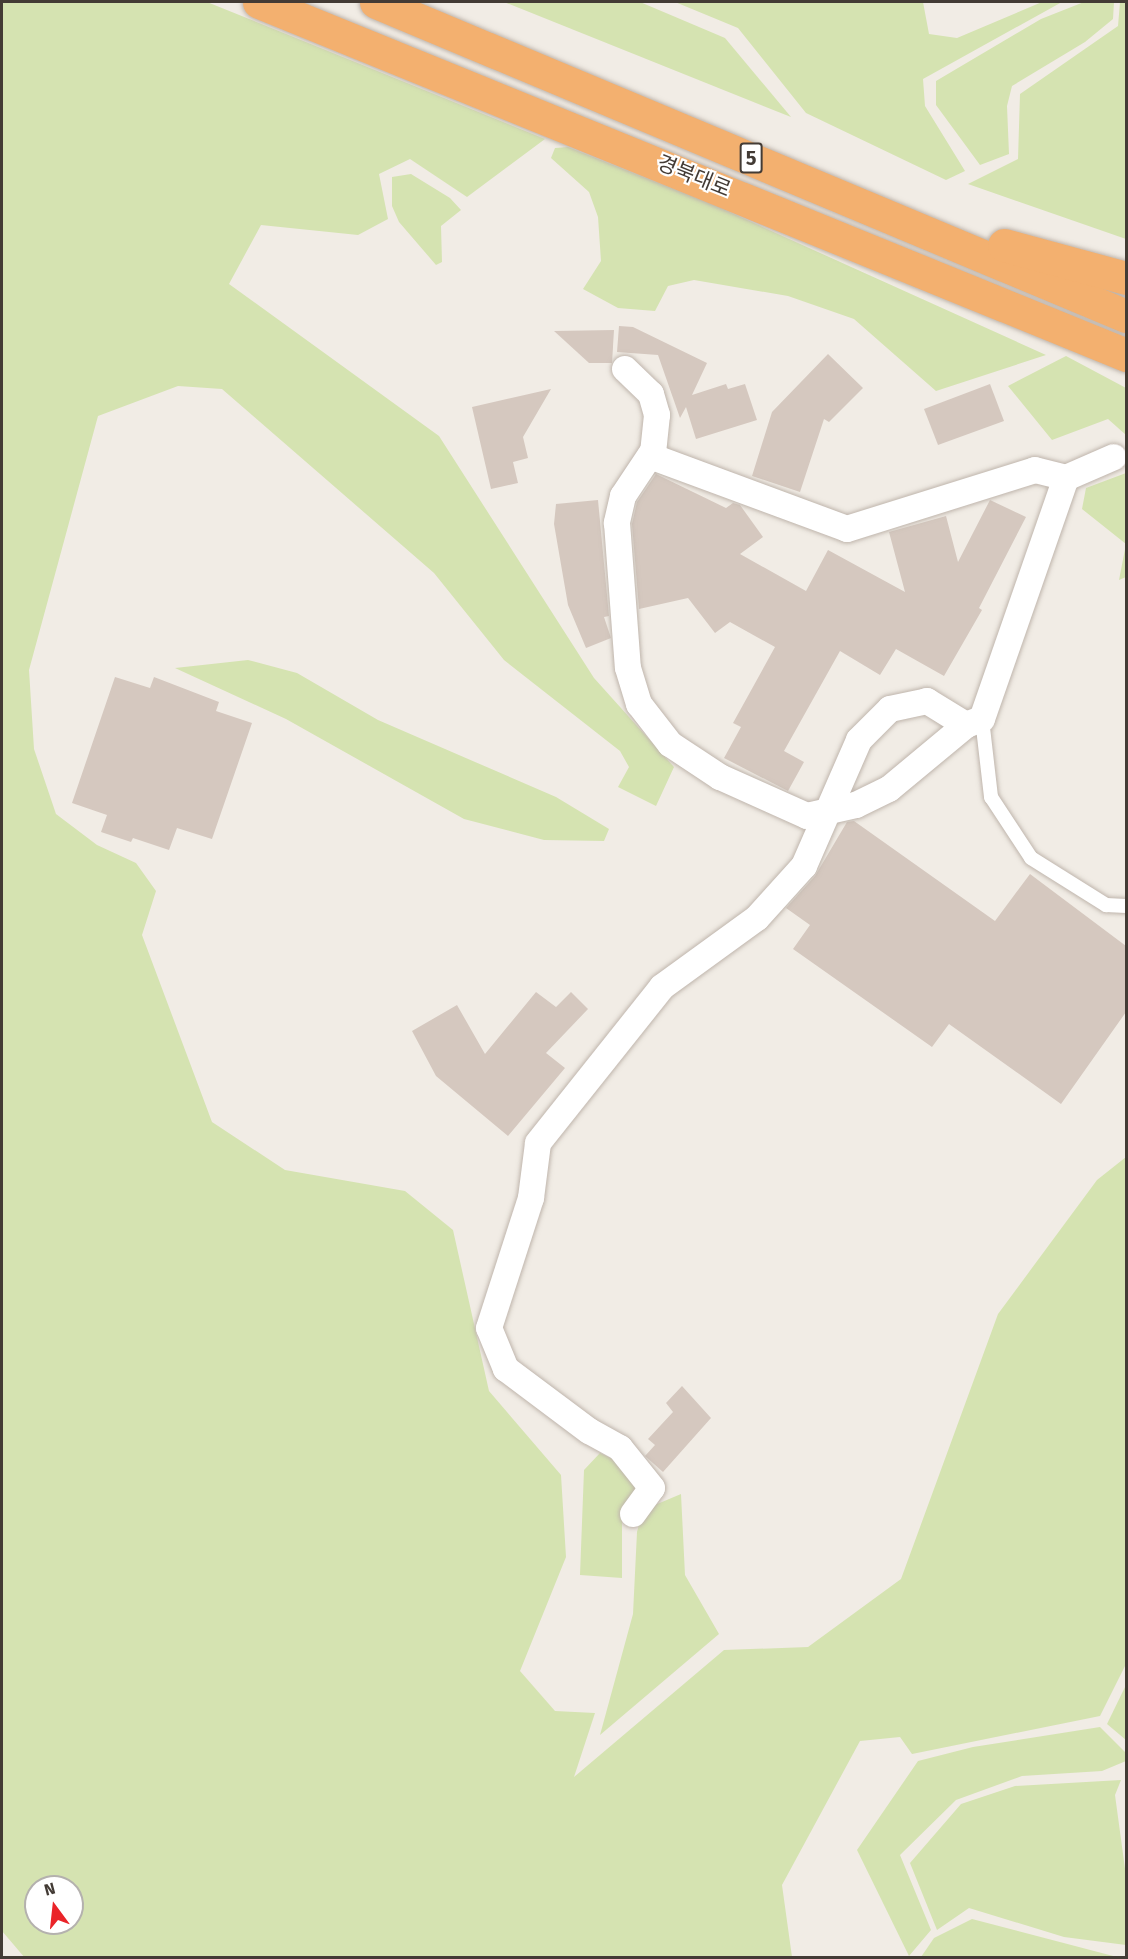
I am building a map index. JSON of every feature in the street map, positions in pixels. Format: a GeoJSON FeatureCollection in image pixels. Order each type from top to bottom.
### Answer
{"type":"FeatureCollection","features":[{"type":"Feature","properties":{"kind":"highway","name":"경북대로"},"geometry":{"type":"LineString","coordinates":[[259,2],[1126,354]]}},
{"type":"Feature","properties":{"kind":"highway","name":"경북대로"},"geometry":{"type":"LineString","coordinates":[[376,2],[1126,316]]}},
{"type":"Feature","properties":{"kind":"highway"},"geometry":{"type":"LineString","coordinates":[[889,215],[1126,278]]}},
{"type":"Feature","properties":{"kind":"street"},"geometry":{"type":"LineString","coordinates":[[625,369],[651,394],[657,415],[650,456],[623,496],[616,523],[628,668],[639,704],[670,744],[720,777],[807,816],[828,809],[855,806],[889,789],[974,722],[1066,478]]}},
{"type":"Feature","properties":{"kind":"street"},"geometry":{"type":"LineString","coordinates":[[650,456],[847,529],[1035,470],[1066,478],[1114,456]]}},
{"type":"Feature","properties":{"kind":"street"},"geometry":{"type":"LineString","coordinates":[[633,1514],[652,1488],[620,1448],[589,1431],[507,1369],[489,1328],[531,1198],[538,1143],[662,987],[757,918],[804,866],[859,740],[890,709],[927,701],[974,722]]}},
{"type":"Feature","properties":{"kind":"lane"},"geometry":{"type":"LineString","coordinates":[[974,722],[992,797],[1031,858],[1106,905],[1126,906]]}},
{"type":"Feature","properties":{"kind":"green space"},"geometry":{"type":"Polygon","coordinates":[[[2,2],[207,2],[545,139],[467,197],[410,159],[379,174],[388,219],[358,235],[261,225],[229,284],[439,436],[594,678],[674,767],[656,806],[618,787],[629,767],[620,751],[504,660],[434,573],[222,389],[178,386],[98,416],[29,670],[34,749],[56,814],[97,845],[136,863],[156,891],[142,935],[212,1122],[285,1170],[405,1191],[453,1230],[489,1391],[561,1475],[566,1557],[520,1671],[555,1711],[595,1713],[574,1777],[724,1650],[808,1647],[901,1579],[998,1314],[1097,1180],[1126,1157],[1126,1664],[1100,1716],[912,1754],[900,1737],[860,1741],[782,1885],[792,1957],[25,1958],[2,1931],[2,2]]]}},
{"type":"Feature","properties":{"kind":"green space"},"geometry":{"type":"Polygon","coordinates":[[[504,2],[640,2],[725,38],[791,117],[504,2]]]}},
{"type":"Feature","properties":{"kind":"green space"},"geometry":{"type":"Polygon","coordinates":[[[675,2],[923,2],[929,34],[957,38],[1042,2],[1062,2],[923,79],[925,106],[965,171],[946,180],[806,113],[738,28],[675,2]]]}},
{"type":"Feature","properties":{"kind":"green space"},"geometry":{"type":"Polygon","coordinates":[[[1084,2],[1114,2],[1113,19],[1085,42],[1012,86],[1007,106],[1009,154],[980,165],[936,105],[936,81],[1041,19],[1084,2]]]}},
{"type":"Feature","properties":{"kind":"green space"},"geometry":{"type":"Polygon","coordinates":[[[1120,2],[1126,2],[1126,239],[968,184],[1018,159],[1020,94],[1118,26],[1120,2]]]}},
{"type":"Feature","properties":{"kind":"green space"},"geometry":{"type":"Polygon","coordinates":[[[568,147],[714,205],[1046,355],[936,391],[854,319],[788,296],[694,280],[668,286],[655,311],[618,308],[583,289],[601,261],[598,217],[589,192],[551,158],[555,148],[568,147]]]}},
{"type":"Feature","properties":{"kind":"green space"},"geometry":{"type":"Polygon","coordinates":[[[411,174],[450,198],[461,210],[441,226],[442,262],[436,265],[399,222],[392,206],[392,177],[411,174]]]}},
{"type":"Feature","properties":{"kind":"green space"},"geometry":{"type":"Polygon","coordinates":[[[1066,356],[1126,388],[1126,435],[1108,419],[1052,440],[1008,386],[1066,356]]]}},
{"type":"Feature","properties":{"kind":"green space"},"geometry":{"type":"Polygon","coordinates":[[[1126,473],[1126,544],[1082,509],[1086,488],[1126,473]]]}},
{"type":"Feature","properties":{"kind":"green space"},"geometry":{"type":"Polygon","coordinates":[[[1126,544],[1126,577],[1119,580],[1126,544]]]}},
{"type":"Feature","properties":{"kind":"green space"},"geometry":{"type":"Polygon","coordinates":[[[248,660],[297,673],[378,720],[556,797],[609,829],[604,841],[544,840],[464,819],[286,719],[175,668],[248,660]]]}},
{"type":"Feature","properties":{"kind":"green space"},"geometry":{"type":"Polygon","coordinates":[[[600,1453],[625,1465],[638,1491],[622,1520],[622,1578],[580,1575],[584,1470],[600,1453]]]}},
{"type":"Feature","properties":{"kind":"green space"},"geometry":{"type":"Polygon","coordinates":[[[681,1494],[685,1575],[719,1634],[600,1735],[633,1614],[637,1532],[643,1510],[681,1494]]]}},
{"type":"Feature","properties":{"kind":"green space"},"geometry":{"type":"Polygon","coordinates":[[[1126,1685],[1126,1740],[1107,1724],[1126,1685]]]}},
{"type":"Feature","properties":{"kind":"green space"},"geometry":{"type":"Polygon","coordinates":[[[1100,1727],[1126,1753],[1126,1761],[1102,1771],[1022,1776],[956,1800],[900,1855],[931,1930],[909,1956],[857,1850],[918,1761],[973,1747],[1100,1727]]]}},
{"type":"Feature","properties":{"kind":"green space"},"geometry":{"type":"Polygon","coordinates":[[[1121,1780],[1115,1795],[1126,1876],[1126,1945],[1064,1937],[969,1908],[937,1930],[910,1863],[961,1804],[1015,1786],[1121,1780]]]}},
{"type":"Feature","properties":{"kind":"green space"},"geometry":{"type":"Polygon","coordinates":[[[972,1919],[1117,1957],[921,1957],[934,1938],[972,1919]]]}},
{"type":"Feature","properties":{"kind":"building"},"geometry":{"type":"Polygon","coordinates":[[[619,326],[633,327],[707,363],[692,395],[726,384],[728,389],[745,384],[757,420],[696,439],[686,407],[680,418],[658,355],[617,352],[619,326]]]}},
{"type":"Feature","properties":{"kind":"building"},"geometry":{"type":"Polygon","coordinates":[[[614,330],[612,363],[589,363],[554,331],[614,330]]]}},
{"type":"Feature","properties":{"kind":"building"},"geometry":{"type":"Polygon","coordinates":[[[828,354],[863,388],[829,422],[824,419],[800,492],[752,476],[772,412],[828,354]]]}},
{"type":"Feature","properties":{"kind":"building"},"geometry":{"type":"Polygon","coordinates":[[[990,384],[1004,421],[938,445],[924,409],[990,384]]]}},
{"type":"Feature","properties":{"kind":"building"},"geometry":{"type":"Polygon","coordinates":[[[551,389],[523,437],[528,458],[513,462],[518,483],[491,489],[472,407],[551,389]]]}},
{"type":"Feature","properties":{"kind":"building"},"geometry":{"type":"Polygon","coordinates":[[[656,474],[726,508],[733,503],[740,505],[763,537],[740,554],[806,591],[828,550],[905,592],[889,532],[946,516],[958,562],[990,500],[1026,517],[979,608],[982,610],[944,676],[896,649],[880,675],[840,651],[784,751],[804,762],[788,791],[724,758],[741,727],[733,723],[775,647],[730,622],[715,633],[688,598],[639,609],[632,524],[637,502],[656,474]]]}},
{"type":"Feature","properties":{"kind":"building"},"geometry":{"type":"Polygon","coordinates":[[[598,500],[609,616],[604,617],[611,638],[586,648],[568,605],[554,524],[556,504],[598,500]]]}},
{"type":"Feature","properties":{"kind":"building"},"geometry":{"type":"Polygon","coordinates":[[[115,677],[150,688],[154,677],[219,702],[216,711],[252,723],[212,839],[177,828],[169,850],[133,838],[131,842],[101,832],[107,815],[72,803],[115,677]]]}},
{"type":"Feature","properties":{"kind":"building"},"geometry":{"type":"Polygon","coordinates":[[[854,821],[995,921],[1030,874],[1126,946],[1126,1012],[1061,1104],[949,1024],[932,1047],[793,949],[810,925],[786,908],[815,876],[847,822],[854,821]]]}},
{"type":"Feature","properties":{"kind":"building"},"geometry":{"type":"Polygon","coordinates":[[[536,992],[556,1007],[571,992],[588,1009],[546,1053],[565,1068],[508,1136],[436,1076],[412,1031],[457,1005],[485,1054],[536,992]]]}},
{"type":"Feature","properties":{"kind":"building"},"geometry":{"type":"Polygon","coordinates":[[[682,1386],[711,1418],[663,1472],[645,1456],[655,1445],[648,1439],[673,1412],[666,1403],[682,1386]]]}}]}
